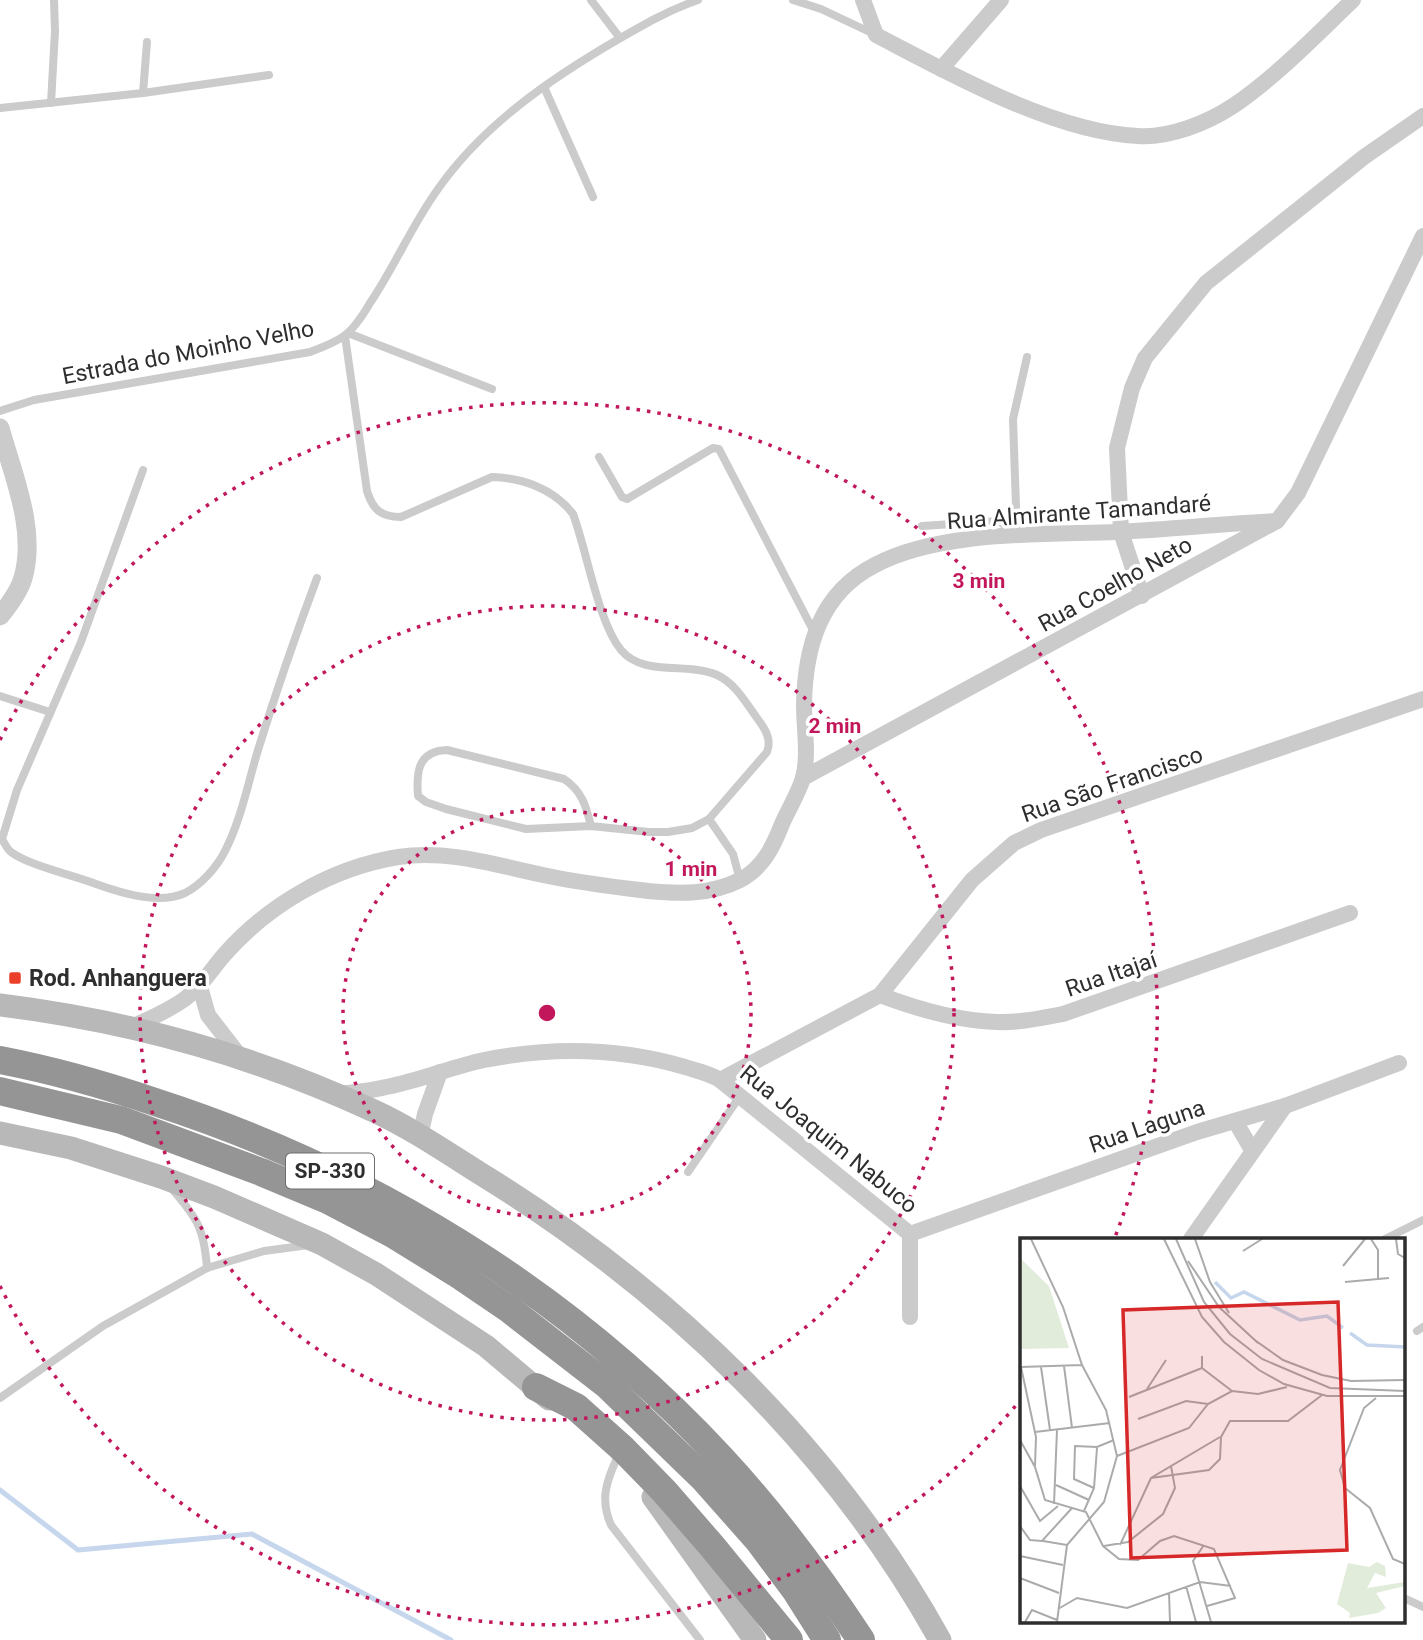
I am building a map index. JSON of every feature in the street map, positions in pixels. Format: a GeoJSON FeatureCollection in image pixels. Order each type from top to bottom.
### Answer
{"type":"FeatureCollection","features":[{"type":"Feature","properties":{"kind":"highway","name":"SP-330"},"geometry":{"type":"LineString","coordinates":[[0,1060],[131,1094],[211,1120],[284,1150],[436,1227],[504,1272],[621,1363],[721,1458],[776,1522],[861,1640]]}},
{"type":"Feature","properties":{"kind":"highway","name":"SP-330"},"geometry":{"type":"LineString","coordinates":[[0,1091],[121,1120],[261,1172],[328,1200],[393,1234],[456,1273],[509,1309],[607,1385],[704,1479],[758,1540],[796,1591],[827,1640]]}},
{"type":"Feature","properties":{"kind":"highway"},"geometry":{"type":"LineString","coordinates":[[536,1387],[576,1407],[623,1449],[711,1545],[789,1640]]}},
{"type":"Feature","properties":{"kind":"main road"},"geometry":{"type":"LineString","coordinates":[[0,1005],[95,1020],[189,1042],[242,1059],[376,1112],[537,1209],[612,1264],[709,1348],[779,1419],[836,1484],[893,1561],[940,1640]]}},
{"type":"Feature","properties":{"kind":"main road"},"geometry":{"type":"LineString","coordinates":[[0,1133],[71,1148],[161,1177],[322,1244],[376,1274],[486,1346],[617,1458],[656,1500],[755,1640]]}},
{"type":"Feature","properties":{"kind":"street"},"geometry":{"type":"LineString","coordinates":[[863,0],[876,35],[941,69],[1049,116],[1099,131],[1140,136],[1175,132],[1232,106],[1311,40],[1353,0]]}},
{"type":"Feature","properties":{"kind":"street"},"geometry":{"type":"LineString","coordinates":[[941,69],[1001,0]]}},
{"type":"Feature","properties":{"kind":"street"},"geometry":{"type":"LineString","coordinates":[[1142,596],[1121,531],[1117,448],[1132,388],[1145,358],[1206,284],[1364,157],[1423,116]]}},
{"type":"Feature","properties":{"kind":"street","name":"Rua Coelho Neto"},"geometry":{"type":"LineString","coordinates":[[803,778],[1277,521],[1298,493],[1423,236]]}},
{"type":"Feature","properties":{"kind":"street"},"geometry":{"type":"LineString","coordinates":[[0,428],[22,508],[27,558],[22,581],[0,616]]}},
{"type":"Feature","properties":{"kind":"street","name":"Rua Almirante Tamandaré"},"geometry":{"type":"LineString","coordinates":[[128,1029],[182,1002],[200,987],[223,956],[254,924],[280,904],[359,867],[397,858],[432,855],[470,859],[552,877],[678,894],[711,891],[740,880],[762,865],[803,778],[804,701],[814,632],[839,592],[872,566],[913,550],[984,538],[1277,521]]}},
{"type":"Feature","properties":{"kind":"street","name":"Rua São Francisco"},"geometry":{"type":"LineString","coordinates":[[720,1080],[880,995],[972,880],[1014,844],[1041,830],[1423,699]]}},
{"type":"Feature","properties":{"kind":"street","name":"Rua Itajaí"},"geometry":{"type":"LineString","coordinates":[[880,995],[917,1009],[963,1018],[998,1022],[1027,1021],[1063,1014],[1350,913]]}},
{"type":"Feature","properties":{"kind":"street"},"geometry":{"type":"LineString","coordinates":[[200,987],[208,1015],[242,1059]]}},
{"type":"Feature","properties":{"kind":"street"},"geometry":{"type":"LineString","coordinates":[[334,1094],[388,1087],[485,1060],[549,1052],[630,1054],[667,1062],[720,1080]]}},
{"type":"Feature","properties":{"kind":"street","name":"Rua Laguna"},"geometry":{"type":"LineString","coordinates":[[910,1234],[1285,1106],[1399,1063]]}},
{"type":"Feature","properties":{"kind":"street"},"geometry":{"type":"LineString","coordinates":[[420,1137],[430,1095],[440,1072]]}},
{"type":"Feature","properties":{"kind":"street","name":"Rua Joaquim Nabuco"},"geometry":{"type":"LineString","coordinates":[[720,1080],[910,1234],[910,1317]]}},
{"type":"Feature","properties":{"kind":"street"},"geometry":{"type":"LineString","coordinates":[[1192,1238],[1285,1106]]}},
{"type":"Feature","properties":{"kind":"street"},"geometry":{"type":"LineString","coordinates":[[1235,1121],[1252,1150]]}},
{"type":"Feature","properties":{"kind":"lane"},"geometry":{"type":"LineString","coordinates":[[51,103],[54,0]]}},
{"type":"Feature","properties":{"kind":"lane"},"geometry":{"type":"LineString","coordinates":[[591,0],[620,38]]}},
{"type":"Feature","properties":{"kind":"lane","name":"Estrada do Moinho Velho"},"geometry":{"type":"LineString","coordinates":[[0,411],[34,400],[310,352],[346,334],[387,278],[409,235],[437,190],[466,153],[498,122],[584,59],[647,23],[698,0]]}},
{"type":"Feature","properties":{"kind":"lane"},"geometry":{"type":"LineString","coordinates":[[793,0],[821,9],[876,35]]}},
{"type":"Feature","properties":{"kind":"lane"},"geometry":{"type":"LineString","coordinates":[[143,93],[147,42]]}},
{"type":"Feature","properties":{"kind":"lane"},"geometry":{"type":"LineString","coordinates":[[0,108],[143,93],[270,75]]}},
{"type":"Feature","properties":{"kind":"lane"},"geometry":{"type":"LineString","coordinates":[[544,87],[593,197]]}},
{"type":"Feature","properties":{"kind":"lane"},"geometry":{"type":"LineString","coordinates":[[492,389],[346,334],[367,491],[372,505],[379,513],[401,517],[492,477],[507,477],[550,492],[573,513],[602,610],[612,636],[622,651],[633,660],[645,664],[694,669],[719,676],[731,684],[742,697],[768,735],[767,752],[709,819],[692,828],[668,832],[591,826],[526,829],[426,802],[418,796],[421,763],[425,756],[434,750],[447,750],[564,779],[582,795],[591,826]]}},
{"type":"Feature","properties":{"kind":"lane"},"geometry":{"type":"LineString","coordinates":[[1017,536],[1013,419],[1027,357]]}},
{"type":"Feature","properties":{"kind":"lane"},"geometry":{"type":"LineString","coordinates":[[599,457],[622,497],[627,499],[713,448],[719,449],[814,632]]}},
{"type":"Feature","properties":{"kind":"lane"},"geometry":{"type":"LineString","coordinates":[[143,470],[81,642],[8,818],[2,839],[9,851],[26,860],[111,889],[144,896],[168,897],[185,893],[214,869],[225,851],[240,814],[297,631],[317,578]]}},
{"type":"Feature","properties":{"kind":"lane"},"geometry":{"type":"LineString","coordinates":[[922,526],[999,521],[1017,536]]}},
{"type":"Feature","properties":{"kind":"lane"},"geometry":{"type":"LineString","coordinates":[[0,696],[50,712]]}},
{"type":"Feature","properties":{"kind":"lane"},"geometry":{"type":"LineString","coordinates":[[709,819],[733,854],[740,880]]}},
{"type":"Feature","properties":{"kind":"lane"},"geometry":{"type":"LineString","coordinates":[[688,1172],[740,1096]]}},
{"type":"Feature","properties":{"kind":"lane"},"geometry":{"type":"LineString","coordinates":[[161,1177],[197,1219],[203,1233],[207,1268]]}},
{"type":"Feature","properties":{"kind":"lane"},"geometry":{"type":"LineString","coordinates":[[1387,1238],[1423,1220]]}},
{"type":"Feature","properties":{"kind":"lane"},"geometry":{"type":"LineString","coordinates":[[0,1398],[103,1326],[207,1268],[264,1251],[322,1244]]}},
{"type":"Feature","properties":{"kind":"lane"},"geometry":{"type":"LineString","coordinates":[[617,1458],[606,1480],[603,1497],[605,1513],[611,1525],[700,1640]]}},
{"type":"Feature","properties":{"kind":"lane"},"geometry":{"type":"LineString","coordinates":[[1406,1599],[1423,1606]]}},
{"type":"Feature","properties":{"kind":"waterway"},"geometry":{"type":"LineString","coordinates":[[0,1490],[78,1550],[252,1534],[451,1640]]}},
{"type":"Feature","properties":{"kind":"place","name":"Rod. Anhanguera"},"geometry":{"type":"Point","coordinates":[15,978]}}]}
